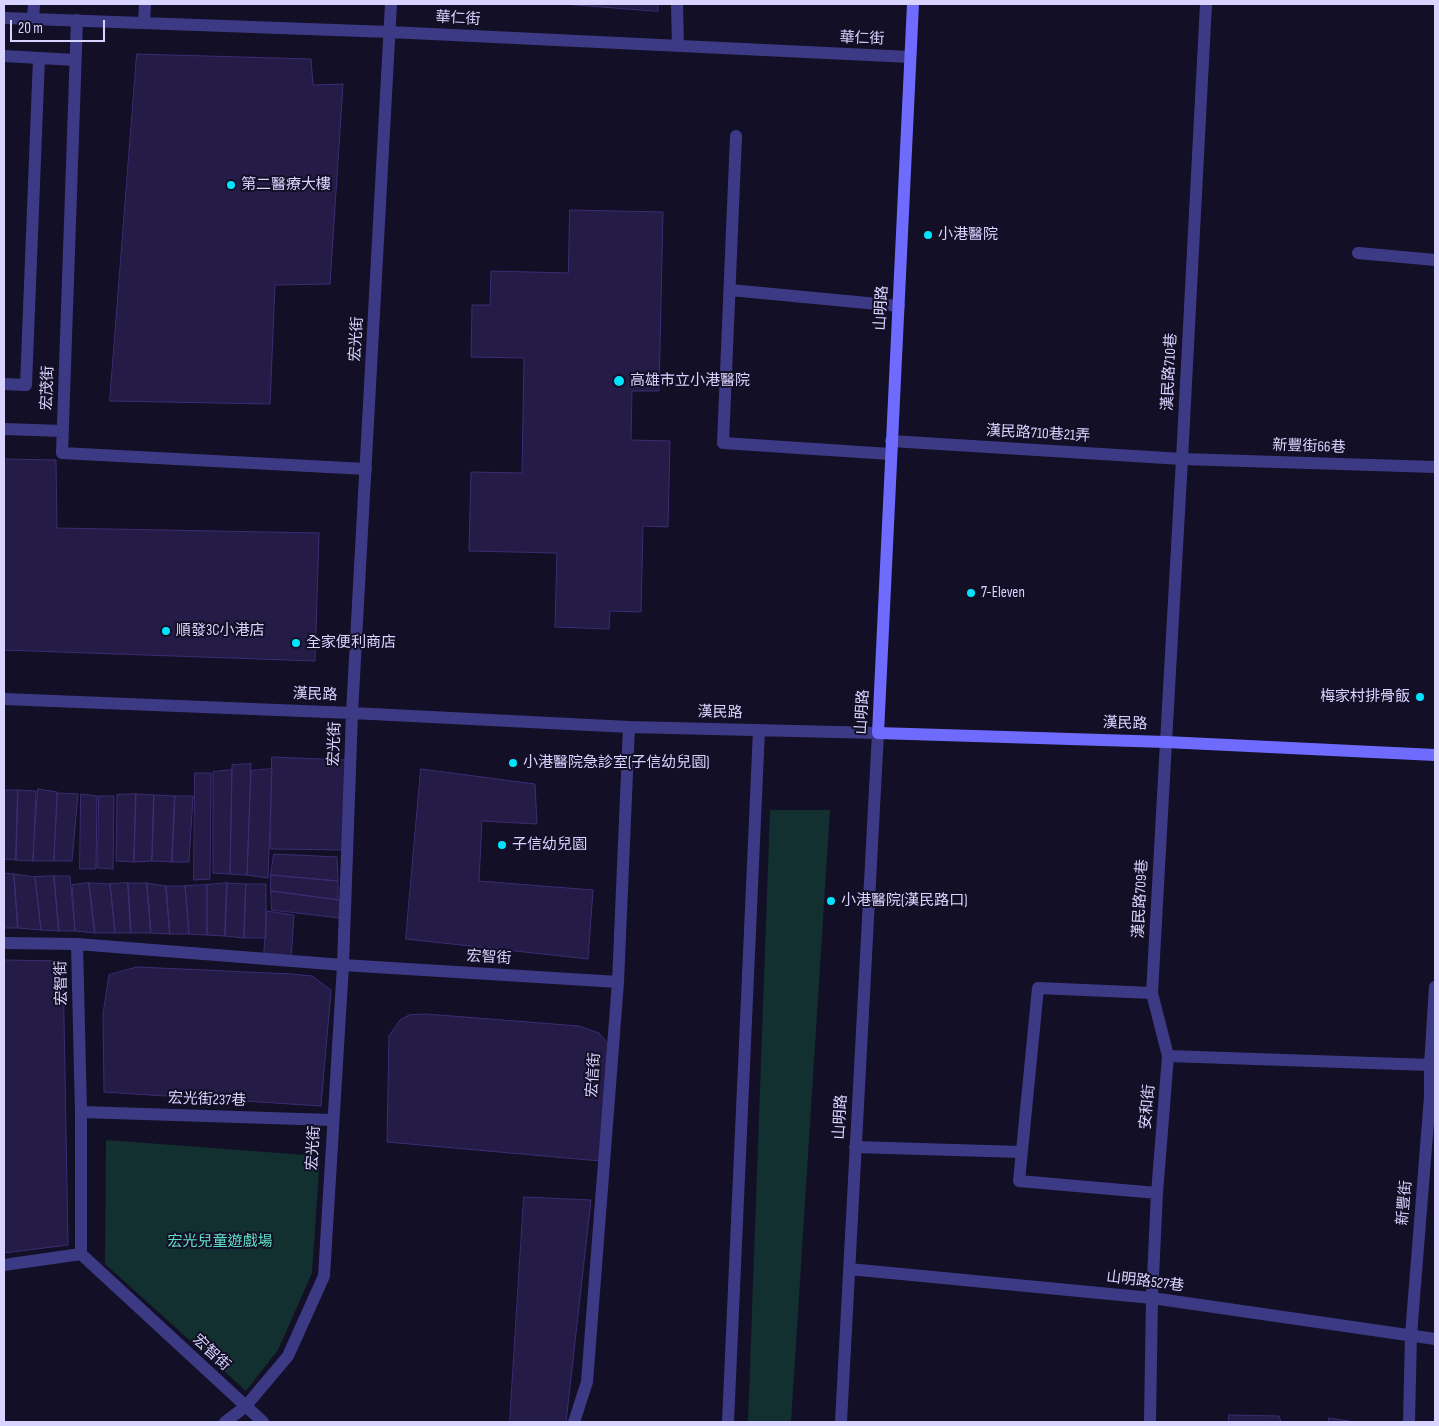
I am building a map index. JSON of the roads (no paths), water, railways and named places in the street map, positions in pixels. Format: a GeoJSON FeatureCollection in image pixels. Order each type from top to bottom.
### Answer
{"type":"FeatureCollection","features":[{"type":"Feature","properties":{"kind":"street"},"geometry":{"type":"LineString","coordinates":[[34,4],[34,19]]}},
{"type":"Feature","properties":{"kind":"street"},"geometry":{"type":"LineString","coordinates":[[144,23],[145,4]]}},
{"type":"Feature","properties":{"kind":"street","name":"宏光街"},"geometry":{"type":"LineString","coordinates":[[226,1422],[246,1407],[288,1356],[324,1276],[332,1120],[343,965],[352,713],[391,4]]}},
{"type":"Feature","properties":{"kind":"street"},"geometry":{"type":"LineString","coordinates":[[677,4],[678,46]]}},
{"type":"Feature","properties":{"kind":"street","name":"山明路"},"geometry":{"type":"LineString","coordinates":[[842,1422],[913,4]]}},
{"type":"Feature","properties":{"kind":"street","name":"漢民路710巷"},"geometry":{"type":"LineString","coordinates":[[1166,742],[1206,4]]}},
{"type":"Feature","properties":{"kind":"street","name":"華仁街"},"geometry":{"type":"LineString","coordinates":[[4,18],[390,32],[910,57]]}},
{"type":"Feature","properties":{"kind":"street","name":"宏茂街"},"geometry":{"type":"LineString","coordinates":[[77,20],[62,453],[366,469]]}},
{"type":"Feature","properties":{"kind":"street"},"geometry":{"type":"LineString","coordinates":[[4,56],[75,60]]}},
{"type":"Feature","properties":{"kind":"street"},"geometry":{"type":"LineString","coordinates":[[4,384],[26,385],[39,58]]}},
{"type":"Feature","properties":{"kind":"street"},"geometry":{"type":"LineString","coordinates":[[736,136],[730,290],[899,306]]}},
{"type":"Feature","properties":{"kind":"street"},"geometry":{"type":"LineString","coordinates":[[1358,253],[1435,260]]}},
{"type":"Feature","properties":{"kind":"street","name":"漢民路710巷21弄"},"geometry":{"type":"LineString","coordinates":[[730,290],[723,444],[1182,459]]}},
{"type":"Feature","properties":{"kind":"street"},"geometry":{"type":"LineString","coordinates":[[4,429],[63,431]]}},
{"type":"Feature","properties":{"kind":"street","name":"新豐街66巷"},"geometry":{"type":"LineString","coordinates":[[1182,459],[1435,467]]}},
{"type":"Feature","properties":{"kind":"street","name":"漢民路"},"geometry":{"type":"LineString","coordinates":[[4,699],[352,713],[629,727],[1166,742],[1435,755]]}},
{"type":"Feature","properties":{"kind":"street","name":"宏信街"},"geometry":{"type":"LineString","coordinates":[[574,1422],[587,1382],[618,982],[629,727]]}},
{"type":"Feature","properties":{"kind":"street"},"geometry":{"type":"LineString","coordinates":[[728,1422],[759,730]]}},
{"type":"Feature","properties":{"kind":"street","name":"漢民路709巷"},"geometry":{"type":"LineString","coordinates":[[1166,742],[1152,993],[1168,1056]]}},
{"type":"Feature","properties":{"kind":"street"},"geometry":{"type":"LineString","coordinates":[[4,943],[77,944]]}},
{"type":"Feature","properties":{"kind":"street","name":"宏智街"},"geometry":{"type":"LineString","coordinates":[[263,1422],[81,1254],[81,1112],[77,944],[343,965],[618,982]]}},
{"type":"Feature","properties":{"kind":"street","name":"新豐街"},"geometry":{"type":"LineString","coordinates":[[1409,1422],[1411,1335],[1433,1097],[1430,1065],[1435,987]]}},
{"type":"Feature","properties":{"kind":"street"},"geometry":{"type":"LineString","coordinates":[[1152,993],[1038,988],[1020,1152],[1019,1181],[1157,1193]]}},
{"type":"Feature","properties":{"kind":"street"},"geometry":{"type":"LineString","coordinates":[[1168,1056],[1430,1065]]}},
{"type":"Feature","properties":{"kind":"street","name":"安和街"},"geometry":{"type":"LineString","coordinates":[[1150,1422],[1152,1298],[1157,1193],[1168,1056]]}},
{"type":"Feature","properties":{"kind":"street","name":"宏光街237巷"},"geometry":{"type":"LineString","coordinates":[[81,1112],[332,1120]]}},
{"type":"Feature","properties":{"kind":"street"},"geometry":{"type":"LineString","coordinates":[[855,1147],[1020,1152]]}},
{"type":"Feature","properties":{"kind":"street"},"geometry":{"type":"LineString","coordinates":[[4,1265],[81,1254]]}},
{"type":"Feature","properties":{"kind":"street","name":"山明路527巷"},"geometry":{"type":"LineString","coordinates":[[849,1269],[1152,1298],[1435,1339]]}},
{"type":"Feature","properties":{"kind":"place","name":"第二醫療大樓"},"geometry":{"type":"Point","coordinates":[231,185]}},
{"type":"Feature","properties":{"kind":"place","name":"小港醫院"},"geometry":{"type":"Point","coordinates":[928,235]}},
{"type":"Feature","properties":{"kind":"place","name":"高雄市立小港醫院"},"geometry":{"type":"Point","coordinates":[619,381]}},
{"type":"Feature","properties":{"kind":"place","name":"7-Eleven"},"geometry":{"type":"Point","coordinates":[971,593]}},
{"type":"Feature","properties":{"kind":"place","name":"順發3C小港店"},"geometry":{"type":"Point","coordinates":[166,631]}},
{"type":"Feature","properties":{"kind":"place","name":"全家便利商店"},"geometry":{"type":"Point","coordinates":[296,643]}},
{"type":"Feature","properties":{"kind":"place","name":"梅家村排骨飯"},"geometry":{"type":"Point","coordinates":[1420,697]}},
{"type":"Feature","properties":{"kind":"place","name":"小港醫院急診室(子信幼兒園)"},"geometry":{"type":"Point","coordinates":[513,763]}},
{"type":"Feature","properties":{"kind":"place","name":"子信幼兒園"},"geometry":{"type":"Point","coordinates":[502,845]}},
{"type":"Feature","properties":{"kind":"place","name":"小港醫院(漢民路口)"},"geometry":{"type":"Point","coordinates":[831,901]}},
{"type":"Feature","properties":{"kind":"park label","name":"宏光兒童遊戲場"},"geometry":{"type":"Point","coordinates":[220,1242]}}]}
